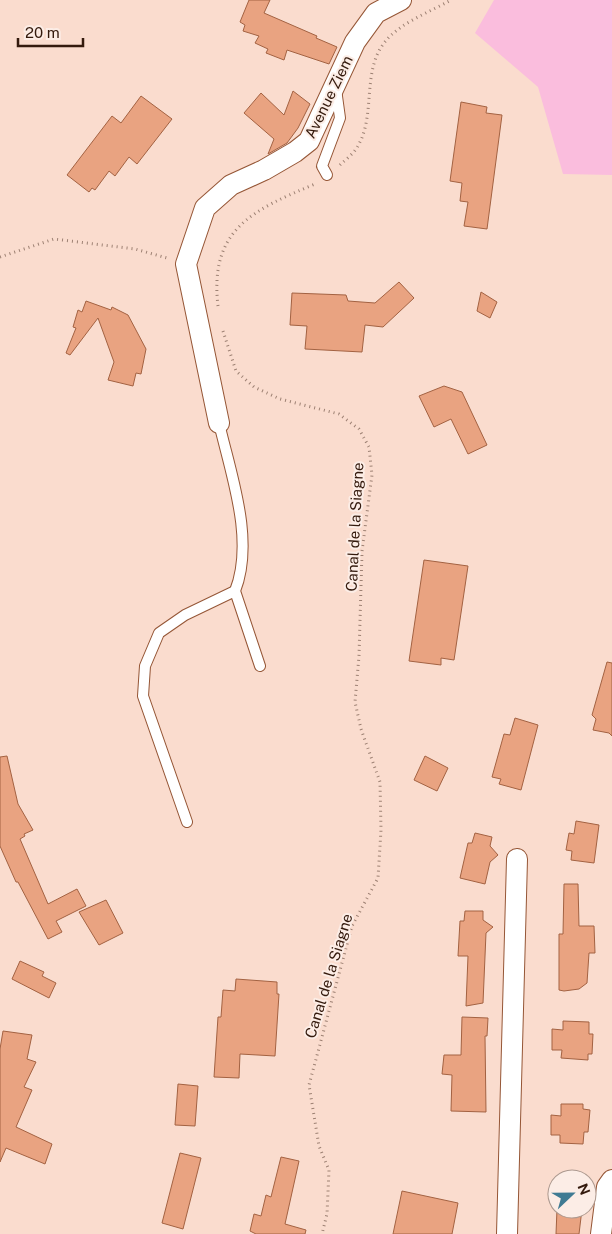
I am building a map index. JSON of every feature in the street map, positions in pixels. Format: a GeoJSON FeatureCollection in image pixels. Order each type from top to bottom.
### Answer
{"type":"FeatureCollection","features":[{"type":"Feature","properties":{"kind":"street","name":"Avenue Ziem"},"geometry":{"type":"LineString","coordinates":[[186,264],[205,208],[231,184],[272,165],[309,141],[356,42],[376,13],[401,0]]}},
{"type":"Feature","properties":{"kind":"street"},"geometry":{"type":"LineString","coordinates":[[186,264],[220,423]]}},
{"type":"Feature","properties":{"kind":"street"},"geometry":{"type":"LineString","coordinates":[[508,1234],[517,859]]}},
{"type":"Feature","properties":{"kind":"street"},"geometry":{"type":"LineString","coordinates":[[601,1234],[608,1187],[612,1180]]}},
{"type":"Feature","properties":{"kind":"lane"},"geometry":{"type":"LineString","coordinates":[[327,175],[322,166],[340,118],[336,86]]}},
{"type":"Feature","properties":{"kind":"lane"},"geometry":{"type":"LineString","coordinates":[[220,423],[243,534],[242,574],[235,592],[260,666]]}},
{"type":"Feature","properties":{"kind":"lane"},"geometry":{"type":"LineString","coordinates":[[187,822],[143,696],[145,666],[159,633],[185,615],[235,592]]}},
{"type":"Feature","properties":{"kind":"path"},"geometry":{"type":"LineString","coordinates":[[219,314],[215,282],[217,272],[222,252],[238,226],[262,207],[317,183],[356,150],[364,131],[375,59],[384,42],[398,30],[452,0]]}},
{"type":"Feature","properties":{"kind":"path"},"geometry":{"type":"LineString","coordinates":[[0,257],[54,239],[135,249],[186,264]]}},
{"type":"Feature","properties":{"kind":"path","name":"Canal de la Siagne"},"geometry":{"type":"LineString","coordinates":[[223,329],[236,371],[254,387],[280,400],[339,414],[359,429],[369,447],[372,474],[362,551],[360,647],[355,702],[361,729],[380,782],[383,806],[382,830],[378,878],[352,926],[309,1084],[319,1146],[329,1170],[327,1214],[322,1234]]}},
{"type":"Feature","properties":{"kind":"shaded area"},"geometry":{"type":"Polygon","coordinates":[[[494,0],[612,0],[612,175],[563,174],[538,87],[475,33],[494,0]]]}},
{"type":"Feature","properties":{"kind":"building"},"geometry":{"type":"Polygon","coordinates":[[[249,0],[270,0],[264,13],[317,36],[316,38],[337,47],[329,64],[287,50],[284,60],[266,53],[268,49],[255,43],[259,36],[243,31],[245,25],[240,22],[249,0]]]}},
{"type":"Feature","properties":{"kind":"building"},"geometry":{"type":"Polygon","coordinates":[[[293,91],[310,104],[298,128],[287,143],[268,154],[274,139],[244,113],[261,93],[284,115],[293,91]]]}},
{"type":"Feature","properties":{"kind":"building"},"geometry":{"type":"Polygon","coordinates":[[[141,96],[172,119],[137,164],[129,157],[115,176],[109,171],[95,190],[92,188],[89,192],[67,175],[112,116],[121,123],[141,96]]]}},
{"type":"Feature","properties":{"kind":"building"},"geometry":{"type":"Polygon","coordinates":[[[461,102],[487,107],[486,113],[502,115],[487,229],[464,226],[468,202],[460,201],[462,183],[450,181],[461,102]]]}},
{"type":"Feature","properties":{"kind":"building"},"geometry":{"type":"Polygon","coordinates":[[[399,282],[414,298],[383,327],[365,325],[362,352],[305,349],[307,326],[290,325],[292,293],[346,295],[348,301],[375,303],[399,282]]]}},
{"type":"Feature","properties":{"kind":"building"},"geometry":{"type":"Polygon","coordinates":[[[481,292],[497,302],[490,318],[477,311],[481,292]]]}},
{"type":"Feature","properties":{"kind":"building"},"geometry":{"type":"Polygon","coordinates":[[[86,301],[111,310],[112,307],[128,315],[146,349],[141,374],[136,373],[133,386],[108,380],[114,362],[98,318],[70,355],[66,353],[76,328],[73,327],[78,310],[82,312],[86,301]]]}},
{"type":"Feature","properties":{"kind":"building"},"geometry":{"type":"Polygon","coordinates":[[[444,386],[462,392],[487,445],[468,454],[451,419],[434,427],[419,396],[444,386]]]}},
{"type":"Feature","properties":{"kind":"building"},"geometry":{"type":"Polygon","coordinates":[[[424,560],[468,566],[454,660],[441,658],[441,665],[409,661],[424,560]]]}},
{"type":"Feature","properties":{"kind":"building"},"geometry":{"type":"Polygon","coordinates":[[[607,662],[612,663],[612,736],[609,733],[593,730],[596,719],[592,715],[607,662]]]}},
{"type":"Feature","properties":{"kind":"building"},"geometry":{"type":"Polygon","coordinates":[[[515,718],[538,725],[521,790],[499,784],[501,779],[492,777],[504,734],[510,735],[515,718]]]}},
{"type":"Feature","properties":{"kind":"building"},"geometry":{"type":"Polygon","coordinates":[[[7,756],[18,804],[33,830],[24,834],[25,836],[20,839],[48,904],[77,889],[86,906],[56,921],[62,932],[48,939],[18,882],[16,882],[0,846],[0,757],[7,756]]]}},
{"type":"Feature","properties":{"kind":"building"},"geometry":{"type":"Polygon","coordinates":[[[425,756],[448,768],[437,791],[414,780],[425,756]]]}},
{"type":"Feature","properties":{"kind":"building"},"geometry":{"type":"Polygon","coordinates":[[[576,821],[599,825],[594,863],[571,860],[572,851],[566,850],[569,833],[574,834],[576,821]]]}},
{"type":"Feature","properties":{"kind":"building"},"geometry":{"type":"Polygon","coordinates":[[[475,833],[492,837],[490,846],[498,855],[490,862],[485,884],[460,878],[468,843],[472,843],[475,833]]]}},
{"type":"Feature","properties":{"kind":"building"},"geometry":{"type":"Polygon","coordinates":[[[564,884],[578,884],[579,926],[594,926],[595,953],[589,953],[587,983],[579,989],[564,991],[559,990],[559,934],[563,934],[564,884]]]}},
{"type":"Feature","properties":{"kind":"building"},"geometry":{"type":"Polygon","coordinates":[[[106,900],[123,933],[99,945],[79,912],[106,900]]]}},
{"type":"Feature","properties":{"kind":"building"},"geometry":{"type":"Polygon","coordinates":[[[465,911],[483,911],[483,920],[493,927],[486,933],[483,1003],[466,1006],[468,956],[458,956],[460,921],[464,921],[465,911]]]}},
{"type":"Feature","properties":{"kind":"building"},"geometry":{"type":"Polygon","coordinates":[[[20,961],[44,972],[42,976],[56,983],[49,998],[12,979],[20,961]]]}},
{"type":"Feature","properties":{"kind":"building"},"geometry":{"type":"Polygon","coordinates":[[[236,979],[277,982],[277,994],[279,994],[275,1056],[240,1054],[239,1078],[214,1077],[218,1017],[221,1017],[223,990],[235,991],[236,979]]]}},
{"type":"Feature","properties":{"kind":"building"},"geometry":{"type":"Polygon","coordinates":[[[462,1017],[488,1018],[487,1036],[485,1036],[486,1112],[451,1111],[452,1075],[442,1074],[444,1055],[461,1055],[462,1017]]]}},
{"type":"Feature","properties":{"kind":"building"},"geometry":{"type":"Polygon","coordinates":[[[563,1021],[589,1022],[589,1034],[593,1034],[592,1054],[588,1054],[588,1060],[561,1058],[562,1050],[552,1050],[552,1029],[563,1030],[563,1021]]]}},
{"type":"Feature","properties":{"kind":"building"},"geometry":{"type":"Polygon","coordinates":[[[3,1031],[32,1035],[27,1059],[36,1062],[24,1087],[32,1090],[16,1127],[52,1144],[45,1164],[6,1148],[0,1162],[0,1049],[3,1031]]]}},
{"type":"Feature","properties":{"kind":"building"},"geometry":{"type":"Polygon","coordinates":[[[178,1084],[198,1086],[195,1126],[175,1125],[178,1084]]]}},
{"type":"Feature","properties":{"kind":"building"},"geometry":{"type":"Polygon","coordinates":[[[561,1104],[583,1104],[583,1109],[590,1110],[588,1132],[584,1132],[583,1144],[560,1143],[560,1135],[551,1135],[551,1115],[561,1116],[561,1104]]]}},
{"type":"Feature","properties":{"kind":"building"},"geometry":{"type":"Polygon","coordinates":[[[180,1153],[201,1158],[183,1229],[162,1223],[180,1153]]]}},
{"type":"Feature","properties":{"kind":"building"},"geometry":{"type":"Polygon","coordinates":[[[281,1157],[299,1161],[285,1224],[306,1230],[305,1234],[256,1234],[250,1231],[254,1214],[261,1216],[266,1195],[271,1197],[281,1157]]]}},
{"type":"Feature","properties":{"kind":"building"},"geometry":{"type":"Polygon","coordinates":[[[402,1191],[458,1203],[452,1234],[393,1234],[402,1191]]]}},
{"type":"Feature","properties":{"kind":"building"},"geometry":{"type":"Polygon","coordinates":[[[557,1219],[581,1219],[579,1234],[556,1234],[557,1219]]]}}]}
